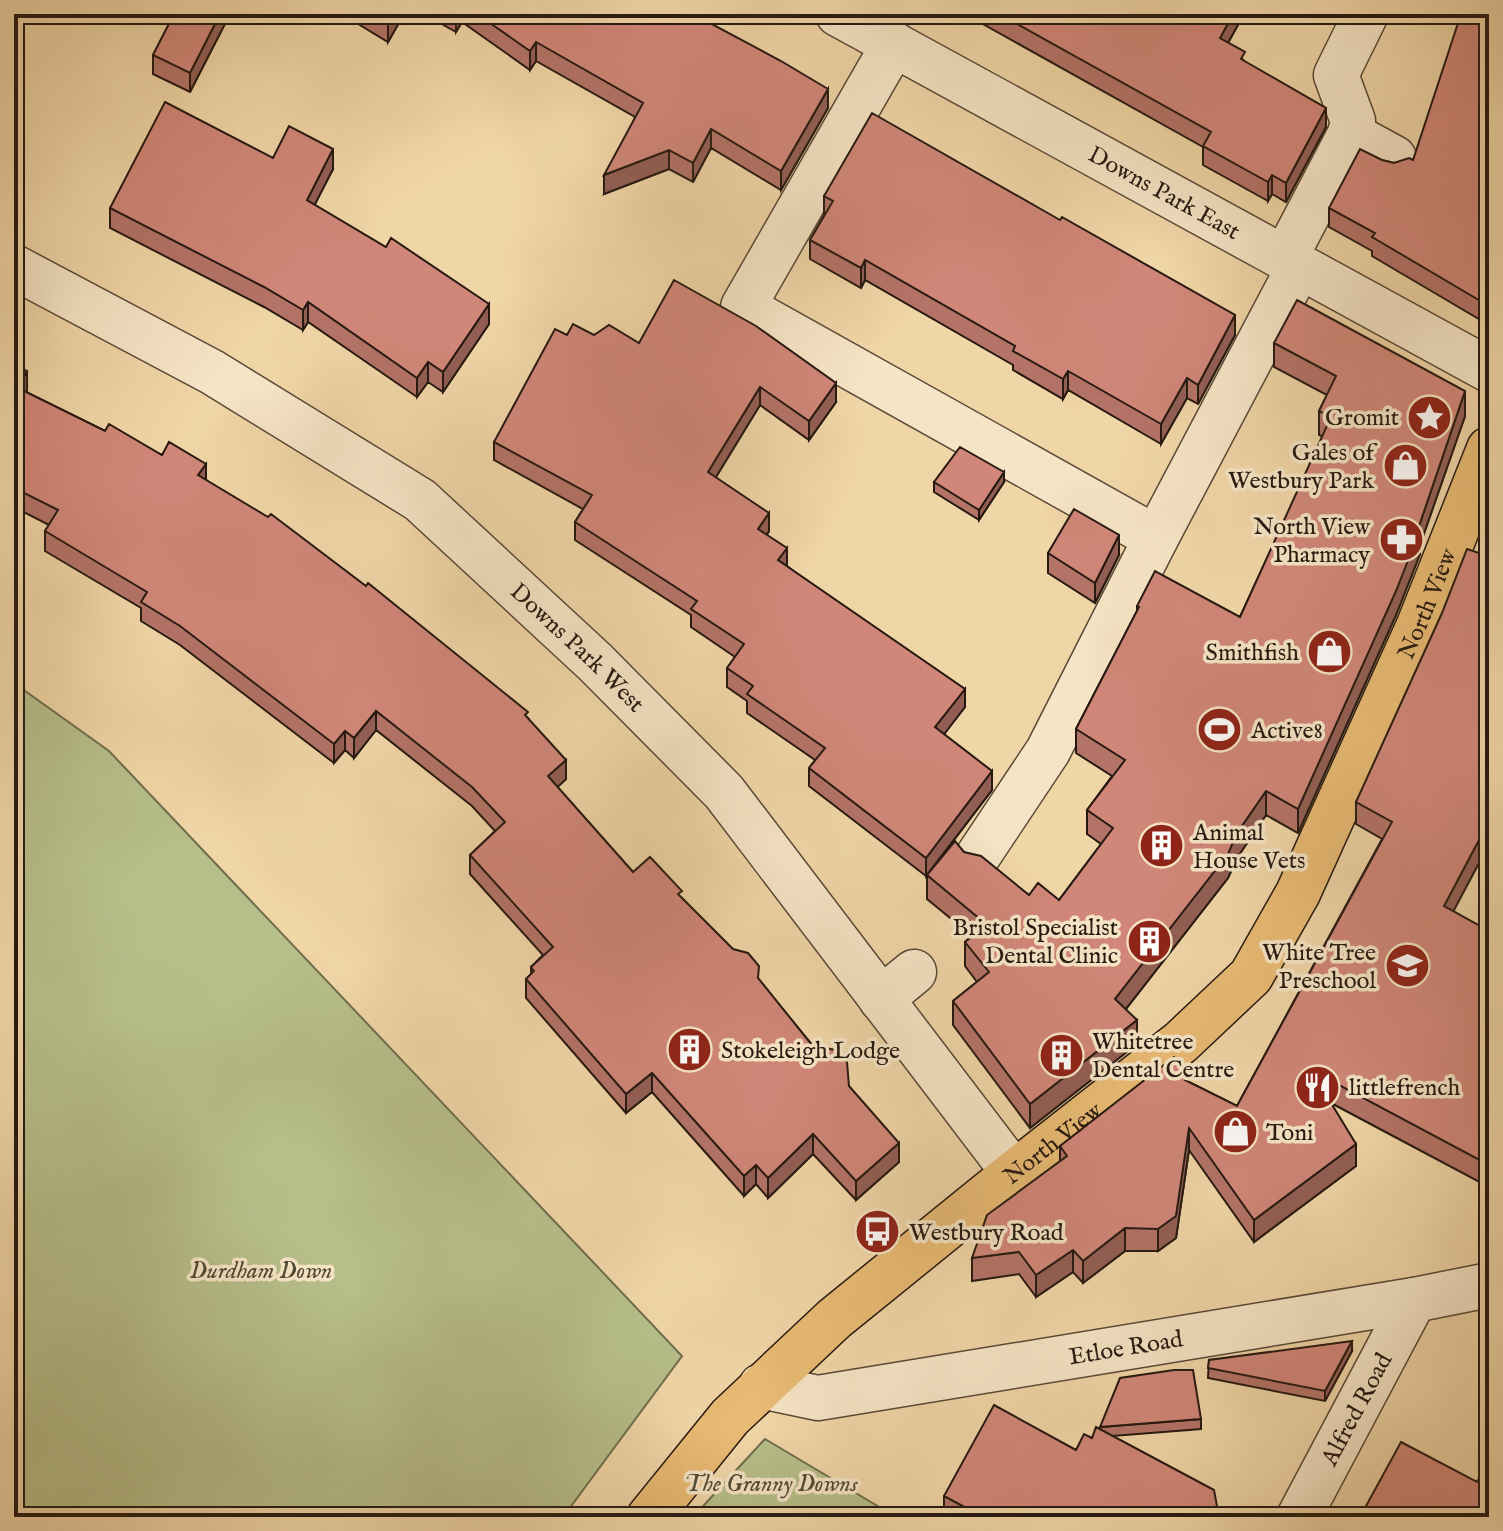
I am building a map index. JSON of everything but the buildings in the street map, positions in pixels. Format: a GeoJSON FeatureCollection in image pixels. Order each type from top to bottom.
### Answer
{"type":"FeatureCollection","features":[{"type":"Feature","properties":{"kind":"main road","name":"North View"},"geometry":{"type":"LineString","coordinates":[[649,1517],[730,1417],[834,1319],[1181,1042],[1251,976],[1298,893],[1388,696],[1489,449]]}},
{"type":"Feature","properties":{"kind":"street","name":"Downs Park East"},"geometry":{"type":"LineString","coordinates":[[838,14],[1489,370]]}},
{"type":"Feature","properties":{"kind":"street"},"geometry":{"type":"LineString","coordinates":[[978,856],[1048,751],[1292,262],[1350,134],[1353,121],[1336,75],[1366,14]]}},
{"type":"Feature","properties":{"kind":"street"},"geometry":{"type":"LineString","coordinates":[[894,44],[743,307],[1156,538]]}},
{"type":"Feature","properties":{"kind":"street"},"geometry":{"type":"LineString","coordinates":[[1350,134],[1394,158]]}},
{"type":"Feature","properties":{"kind":"street","name":"Downs Park West"},"geometry":{"type":"LineString","coordinates":[[14,267],[212,372],[420,500],[595,662],[724,792],[897,985],[1014,1173]]}},
{"type":"Feature","properties":{"kind":"street","name":"Etloe Road"},"geometry":{"type":"LineString","coordinates":[[761,1386],[818,1398],[1489,1285]]}},
{"type":"Feature","properties":{"kind":"street","name":"Alfred Road"},"geometry":{"type":"LineString","coordinates":[[1299,1517],[1414,1300]]}},
{"type":"Feature","properties":{"kind":"green space","name":"Durdham Down"},"geometry":{"type":"Polygon","coordinates":[[[14,683],[109,751],[682,1356],[563,1517],[14,1517],[14,683]]]}},
{"type":"Feature","properties":{"kind":"green space","name":"The Granny Downs"},"geometry":{"type":"Polygon","coordinates":[[[765,1439],[896,1517],[693,1517],[765,1439]]]}},
{"type":"Feature","properties":{"kind":"place","name":"Gromit"},"geometry":{"type":"Point","coordinates":[1430,417]}},
{"type":"Feature","properties":{"kind":"place","name":"Gales of Westbury Park"},"geometry":{"type":"Point","coordinates":[1405,466]}},
{"type":"Feature","properties":{"kind":"place","name":"North View Pharmacy"},"geometry":{"type":"Point","coordinates":[1401,540]}},
{"type":"Feature","properties":{"kind":"place","name":"Smithfish"},"geometry":{"type":"Point","coordinates":[1330,652]}},
{"type":"Feature","properties":{"kind":"place","name":"Active8"},"geometry":{"type":"Point","coordinates":[1220,730]}},
{"type":"Feature","properties":{"kind":"place","name":"Animal House Vets"},"geometry":{"type":"Point","coordinates":[1162,846]}},
{"type":"Feature","properties":{"kind":"place","name":"Bristol Specialist Dental Clinic"},"geometry":{"type":"Point","coordinates":[1149,941]}},
{"type":"Feature","properties":{"kind":"place","name":"White Tree Preschool"},"geometry":{"type":"Point","coordinates":[1407,966]}},
{"type":"Feature","properties":{"kind":"place","name":"Stokeleigh Lodge"},"geometry":{"type":"Point","coordinates":[690,1050]}},
{"type":"Feature","properties":{"kind":"place","name":"Whitetree Dental Centre"},"geometry":{"type":"Point","coordinates":[1061,1055]}},
{"type":"Feature","properties":{"kind":"place","name":"littlefrench"},"geometry":{"type":"Point","coordinates":[1318,1087]}},
{"type":"Feature","properties":{"kind":"place","name":"Toni"},"geometry":{"type":"Point","coordinates":[1235,1132]}},
{"type":"Feature","properties":{"kind":"place","name":"Westbury Road"},"geometry":{"type":"Point","coordinates":[878,1232]}}]}
